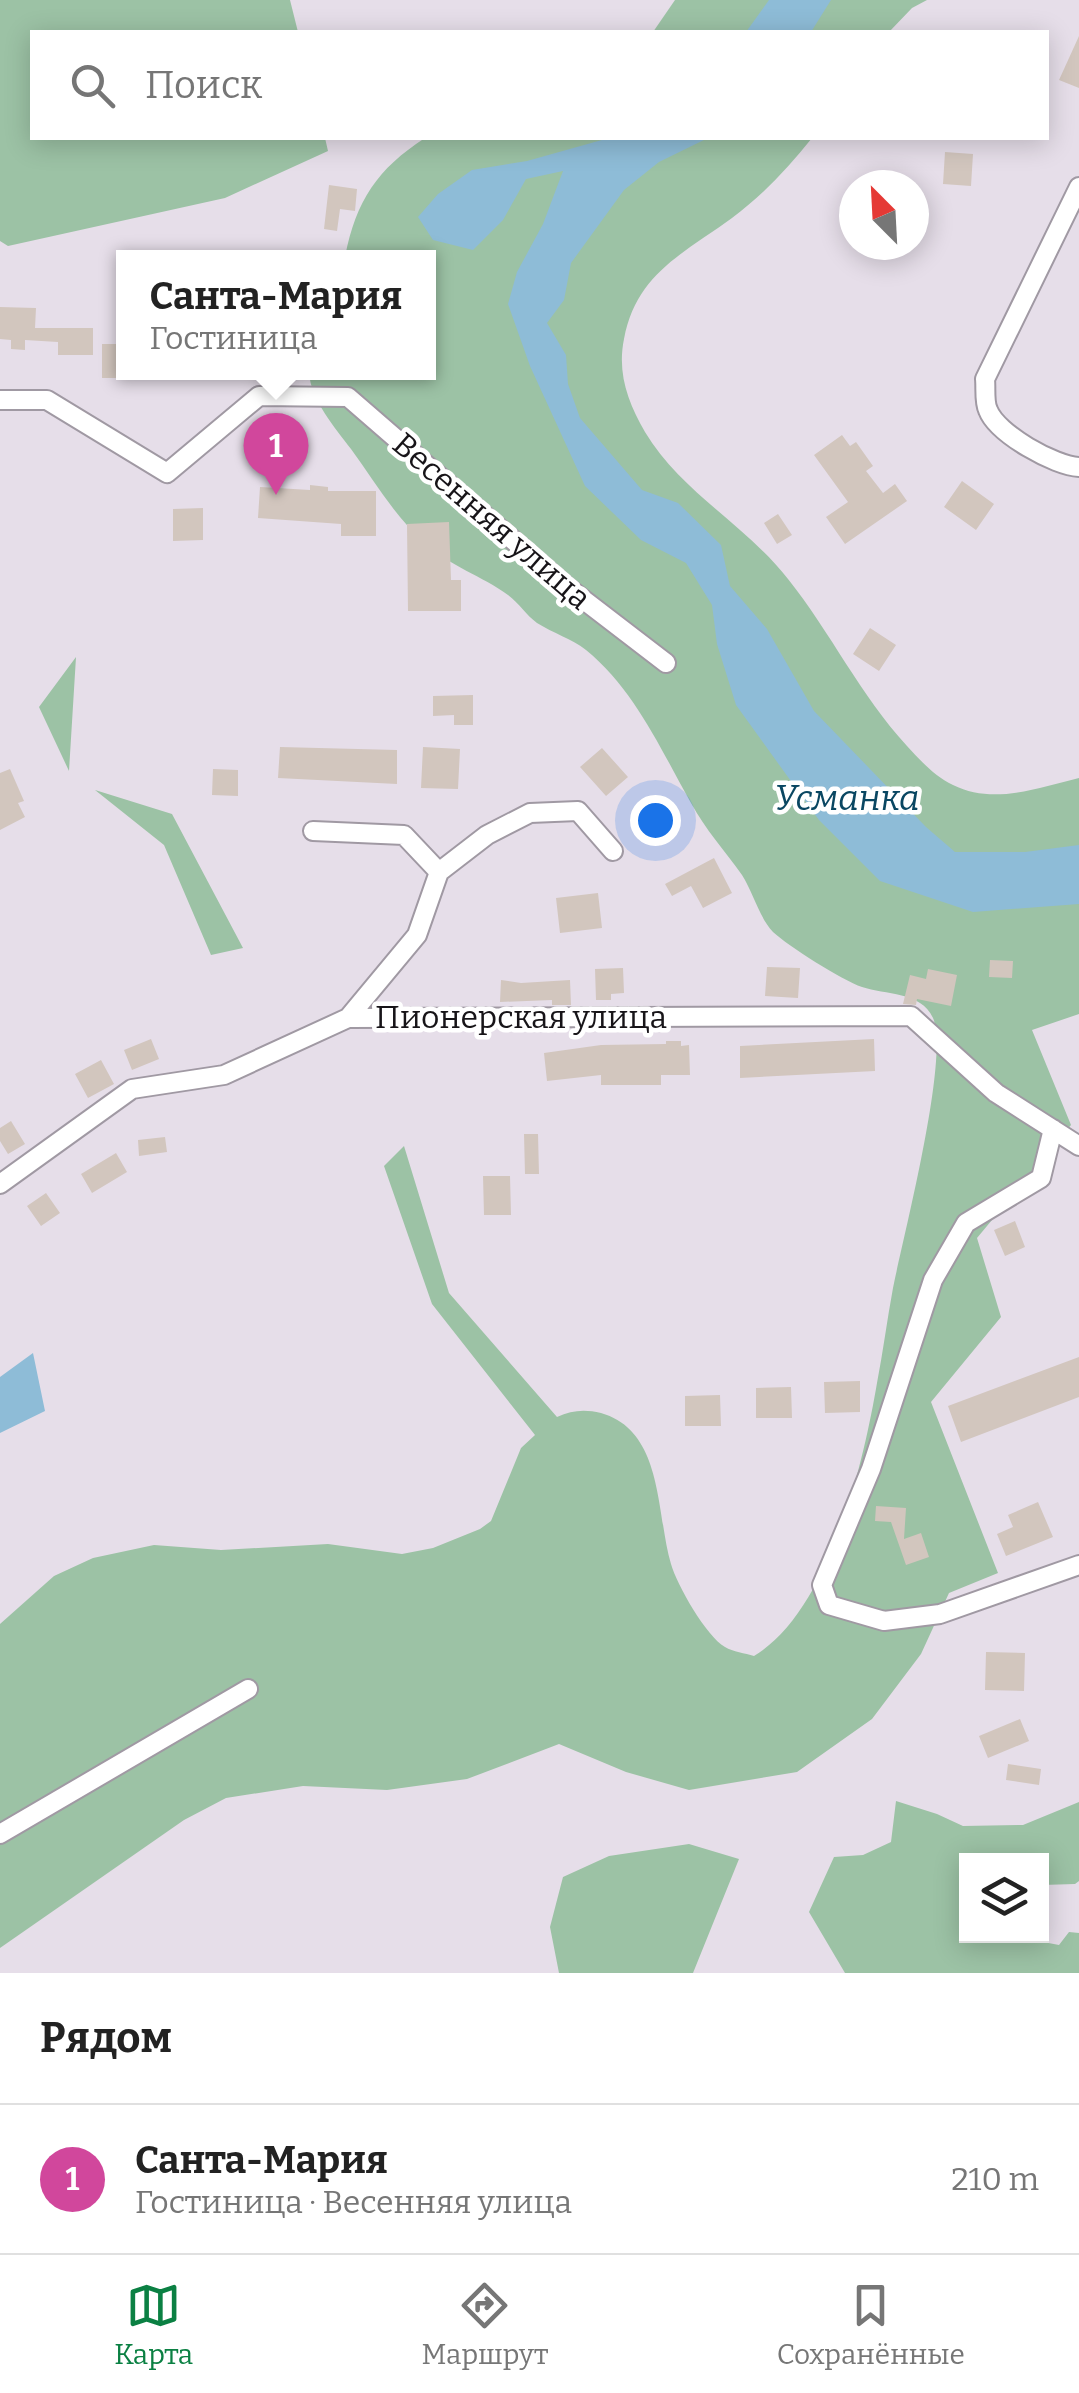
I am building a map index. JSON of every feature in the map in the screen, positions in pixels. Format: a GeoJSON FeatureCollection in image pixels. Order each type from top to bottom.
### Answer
{"type":"FeatureCollection","features":[{"type":"Feature","properties":{"kind":"street"},"geometry":{"type":"LineString","coordinates":[[1079,186],[985,378],[988,411],[1010,435],[1065,466],[1079,467]]}},
{"type":"Feature","properties":{"kind":"street","name":"Весенняя улица"},"geometry":{"type":"LineString","coordinates":[[0,400],[47,400],[166,473],[259,396],[348,397],[567,587],[666,663]]}},
{"type":"Feature","properties":{"kind":"street"},"geometry":{"type":"LineString","coordinates":[[348,1018],[417,936],[439,872],[487,836],[530,813],[578,812],[613,851]]}},
{"type":"Feature","properties":{"kind":"street"},"geometry":{"type":"LineString","coordinates":[[314,831],[404,836],[439,872]]}},
{"type":"Feature","properties":{"kind":"street","name":"Пионерская улица"},"geometry":{"type":"LineString","coordinates":[[0,1184],[132,1089],[224,1075],[348,1018],[911,1016],[996,1092],[1079,1146]]}},
{"type":"Feature","properties":{"kind":"street"},"geometry":{"type":"LineString","coordinates":[[1052,1129],[1041,1178],[966,1223],[934,1280],[872,1469],[822,1585],[829,1605],[884,1621],[940,1614],[1079,1565]]}},
{"type":"Feature","properties":{"kind":"street"},"geometry":{"type":"LineString","coordinates":[[0,1834],[248,1689]]}},
{"type":"Feature","properties":{"kind":"green space"},"geometry":{"type":"Polygon","coordinates":[[[0,0],[290,0],[298,30],[30,30],[30,140],[325,140],[328,151],[225,198],[8,246],[0,241],[0,0]]]}},
{"type":"Feature","properties":{"kind":"green space"},"geometry":{"type":"Polygon","coordinates":[[[675,0],[927,0],[912,8],[891,30],[654,30],[675,0]]]}},
{"type":"Feature","properties":{"kind":"green space"},"geometry":{"type":"Polygon","coordinates":[[[422,140],[810,140],[765,190],[664,267],[639,298],[622,352],[623,376],[634,410],[645,432],[677,473],[788,579],[890,726],[934,773],[953,785],[984,794],[1016,793],[1079,778],[1079,1014],[1032,1030],[1071,1125],[977,1238],[1001,1317],[931,1402],[998,1573],[949,1593],[921,1654],[872,1719],[797,1772],[689,1790],[626,1772],[559,1744],[467,1779],[387,1790],[303,1786],[226,1798],[184,1820],[0,1948],[0,1624],[54,1576],[93,1558],[154,1545],[221,1550],[328,1544],[402,1554],[433,1548],[491,1521],[521,1448],[535,1435],[432,1304],[384,1166],[404,1146],[449,1293],[557,1417],[579,1411],[601,1413],[621,1423],[636,1437],[654,1476],[674,1573],[701,1621],[725,1647],[754,1656],[780,1635],[803,1606],[838,1533],[862,1454],[930,1107],[937,1039],[933,1018],[911,998],[862,987],[802,954],[773,932],[742,875],[697,813],[646,722],[619,683],[586,650],[537,623],[508,595],[426,544],[395,511],[331,423],[310,380],[436,380],[436,250],[347,250],[355,219],[371,188],[422,140]]]}},
{"type":"Feature","properties":{"kind":"green space"},"geometry":{"type":"Polygon","coordinates":[[[76,657],[69,771],[39,707],[76,657]]]}},
{"type":"Feature","properties":{"kind":"green space"},"geometry":{"type":"Polygon","coordinates":[[[95,790],[172,814],[243,948],[211,955],[164,845],[95,790]]]}},
{"type":"Feature","properties":{"kind":"green space"},"geometry":{"type":"Polygon","coordinates":[[[896,1801],[963,1826],[1023,1825],[1079,1802],[1079,1881],[1075,1884],[1049,1885],[1049,1853],[959,1853],[959,1943],[1059,1945],[1069,1932],[1079,1933],[1079,1973],[845,1973],[809,1912],[834,1857],[863,1855],[891,1842],[896,1801]]]}},
{"type":"Feature","properties":{"kind":"green space"},"geometry":{"type":"Polygon","coordinates":[[[689,1844],[739,1859],[693,1973],[559,1973],[550,1927],[563,1877],[609,1856],[689,1844]]]}},
{"type":"Feature","properties":{"kind":"water"},"geometry":{"type":"Polygon","coordinates":[[[769,0],[831,0],[812,30],[747,30],[769,0]]]}},
{"type":"Feature","properties":{"kind":"water","name":"Усманка"},"geometry":{"type":"Polygon","coordinates":[[[602,140],[704,140],[659,162],[624,190],[571,263],[564,300],[547,323],[566,355],[568,384],[580,418],[642,490],[678,503],[721,545],[730,586],[767,629],[814,711],[926,827],[955,852],[1025,852],[1079,845],[1079,904],[973,912],[880,881],[819,820],[736,705],[717,644],[712,605],[686,563],[641,540],[585,486],[530,366],[508,304],[517,272],[543,224],[563,171],[526,179],[503,220],[473,250],[433,240],[418,217],[438,194],[472,170],[527,161],[602,140]]]}},
{"type":"Feature","properties":{"kind":"water"},"geometry":{"type":"Polygon","coordinates":[[[33,1353],[45,1411],[0,1433],[0,1377],[33,1353]]]}},
{"type":"Feature","properties":{"kind":"building"},"geometry":{"type":"Polygon","coordinates":[[[1079,36],[1079,88],[1059,80],[1079,36]]]}},
{"type":"Feature","properties":{"kind":"building"},"geometry":{"type":"Polygon","coordinates":[[[945,152],[973,154],[971,186],[943,184],[945,152]]]}},
{"type":"Feature","properties":{"kind":"building"},"geometry":{"type":"Polygon","coordinates":[[[329,185],[357,189],[355,211],[340,209],[337,231],[324,229],[329,185]]]}},
{"type":"Feature","properties":{"kind":"building"},"geometry":{"type":"Polygon","coordinates":[[[0,307],[36,308],[35,328],[93,328],[93,355],[58,355],[58,342],[25,340],[25,350],[11,349],[11,340],[0,339],[0,307]]]}},
{"type":"Feature","properties":{"kind":"building"},"geometry":{"type":"Polygon","coordinates":[[[102,344],[116,344],[116,378],[102,378],[102,344]]]}},
{"type":"Feature","properties":{"kind":"building"},"geometry":{"type":"Polygon","coordinates":[[[842,435],[850,446],[856,442],[873,466],[866,471],[883,493],[895,484],[907,501],[845,544],[826,517],[848,502],[814,455],[842,435]]]}},
{"type":"Feature","properties":{"kind":"building"},"geometry":{"type":"Polygon","coordinates":[[[962,481],[994,504],[976,530],[944,507],[962,481]]]}},
{"type":"Feature","properties":{"kind":"building"},"geometry":{"type":"Polygon","coordinates":[[[310,485],[328,487],[328,491],[376,491],[376,536],[341,536],[341,524],[258,518],[260,487],[310,490],[310,485]]]}},
{"type":"Feature","properties":{"kind":"building"},"geometry":{"type":"Polygon","coordinates":[[[203,508],[203,540],[173,541],[173,509],[203,508]]]}},
{"type":"Feature","properties":{"kind":"building"},"geometry":{"type":"Polygon","coordinates":[[[778,514],[792,535],[777,544],[764,523],[778,514]]]}},
{"type":"Feature","properties":{"kind":"building"},"geometry":{"type":"Polygon","coordinates":[[[449,522],[451,580],[461,580],[461,611],[408,611],[407,524],[449,522]]]}},
{"type":"Feature","properties":{"kind":"building"},"geometry":{"type":"Polygon","coordinates":[[[870,628],[896,645],[879,671],[853,654],[870,628]]]}},
{"type":"Feature","properties":{"kind":"building"},"geometry":{"type":"Polygon","coordinates":[[[473,695],[473,725],[454,725],[454,715],[433,716],[433,696],[473,695]]]}},
{"type":"Feature","properties":{"kind":"building"},"geometry":{"type":"Polygon","coordinates":[[[280,747],[397,750],[397,784],[278,778],[280,747]]]}},
{"type":"Feature","properties":{"kind":"building"},"geometry":{"type":"Polygon","coordinates":[[[423,747],[460,749],[458,789],[421,788],[423,747]]]}},
{"type":"Feature","properties":{"kind":"building"},"geometry":{"type":"Polygon","coordinates":[[[602,748],[628,777],[606,796],[580,767],[602,748]]]}},
{"type":"Feature","properties":{"kind":"building"},"geometry":{"type":"Polygon","coordinates":[[[10,769],[24,801],[18,803],[25,817],[0,830],[0,773],[10,769]]]}},
{"type":"Feature","properties":{"kind":"building"},"geometry":{"type":"Polygon","coordinates":[[[213,769],[238,770],[238,796],[212,795],[213,769]]]}},
{"type":"Feature","properties":{"kind":"building"},"geometry":{"type":"Polygon","coordinates":[[[653,802],[679,827],[660,846],[634,821],[653,802]]]}},
{"type":"Feature","properties":{"kind":"building"},"geometry":{"type":"Polygon","coordinates":[[[714,858],[732,893],[703,908],[691,886],[672,896],[665,884],[714,858]]]}},
{"type":"Feature","properties":{"kind":"building"},"geometry":{"type":"Polygon","coordinates":[[[598,893],[602,928],[560,933],[556,898],[598,893]]]}},
{"type":"Feature","properties":{"kind":"building"},"geometry":{"type":"Polygon","coordinates":[[[990,960],[1013,961],[1012,978],[989,977],[990,960]]]}},
{"type":"Feature","properties":{"kind":"building"},"geometry":{"type":"Polygon","coordinates":[[[767,967],[800,968],[798,998],[765,996],[767,967]]]}},
{"type":"Feature","properties":{"kind":"building"},"geometry":{"type":"Polygon","coordinates":[[[623,968],[624,993],[611,994],[611,1000],[596,1000],[595,969],[623,968]]]}},
{"type":"Feature","properties":{"kind":"building"},"geometry":{"type":"Polygon","coordinates":[[[928,969],[957,975],[951,1006],[917,999],[916,1005],[903,1004],[910,975],[926,979],[928,969]]]}},
{"type":"Feature","properties":{"kind":"building"},"geometry":{"type":"Polygon","coordinates":[[[501,980],[570,980],[571,1005],[552,1005],[552,1000],[500,1002],[501,980]]]}},
{"type":"Feature","properties":{"kind":"building"},"geometry":{"type":"Polygon","coordinates":[[[151,1039],[159,1059],[132,1070],[124,1050],[151,1039]]]}},
{"type":"Feature","properties":{"kind":"building"},"geometry":{"type":"Polygon","coordinates":[[[874,1039],[875,1071],[740,1078],[740,1046],[874,1039]]]}},
{"type":"Feature","properties":{"kind":"building"},"geometry":{"type":"Polygon","coordinates":[[[666,1041],[689,1045],[690,1075],[661,1075],[661,1085],[601,1085],[601,1075],[547,1081],[544,1053],[666,1041]]]}},
{"type":"Feature","properties":{"kind":"building"},"geometry":{"type":"Polygon","coordinates":[[[101,1060],[114,1084],[88,1098],[75,1074],[101,1060]]]}},
{"type":"Feature","properties":{"kind":"building"},"geometry":{"type":"Polygon","coordinates":[[[11,1121],[25,1144],[8,1154],[0,1141],[0,1128],[11,1121]]]}},
{"type":"Feature","properties":{"kind":"building"},"geometry":{"type":"Polygon","coordinates":[[[524,1134],[538,1134],[539,1174],[525,1174],[524,1134]]]}},
{"type":"Feature","properties":{"kind":"building"},"geometry":{"type":"Polygon","coordinates":[[[165,1137],[167,1152],[139,1156],[138,1140],[165,1137]]]}},
{"type":"Feature","properties":{"kind":"building"},"geometry":{"type":"Polygon","coordinates":[[[116,1153],[127,1172],[92,1193],[81,1174],[116,1153]]]}},
{"type":"Feature","properties":{"kind":"building"},"geometry":{"type":"Polygon","coordinates":[[[483,1176],[510,1176],[511,1215],[484,1215],[483,1176]]]}},
{"type":"Feature","properties":{"kind":"building"},"geometry":{"type":"Polygon","coordinates":[[[46,1193],[60,1213],[41,1226],[27,1206],[46,1193]]]}},
{"type":"Feature","properties":{"kind":"building"},"geometry":{"type":"Polygon","coordinates":[[[1015,1221],[1025,1247],[1005,1256],[994,1230],[1015,1221]]]}},
{"type":"Feature","properties":{"kind":"building"},"geometry":{"type":"Polygon","coordinates":[[[1079,1357],[1079,1397],[961,1442],[948,1406],[1079,1357]]]}},
{"type":"Feature","properties":{"kind":"building"},"geometry":{"type":"Polygon","coordinates":[[[860,1381],[860,1412],[825,1413],[824,1382],[860,1381]]]}},
{"type":"Feature","properties":{"kind":"building"},"geometry":{"type":"Polygon","coordinates":[[[791,1387],[792,1418],[756,1418],[756,1388],[791,1387]]]}},
{"type":"Feature","properties":{"kind":"building"},"geometry":{"type":"Polygon","coordinates":[[[720,1395],[721,1426],[685,1426],[685,1396],[720,1395]]]}},
{"type":"Feature","properties":{"kind":"building"},"geometry":{"type":"Polygon","coordinates":[[[1038,1502],[1053,1537],[1006,1556],[997,1534],[1013,1527],[1008,1515],[1038,1502]]]}},
{"type":"Feature","properties":{"kind":"building"},"geometry":{"type":"Polygon","coordinates":[[[876,1506],[906,1508],[904,1539],[921,1533],[929,1557],[906,1565],[891,1522],[875,1521],[876,1506]]]}},
{"type":"Feature","properties":{"kind":"building"},"geometry":{"type":"Polygon","coordinates":[[[986,1652],[1025,1653],[1024,1691],[985,1690],[986,1652]]]}},
{"type":"Feature","properties":{"kind":"building"},"geometry":{"type":"Polygon","coordinates":[[[1020,1719],[1029,1741],[988,1758],[979,1736],[1020,1719]]]}},
{"type":"Feature","properties":{"kind":"building"},"geometry":{"type":"Polygon","coordinates":[[[1008,1764],[1041,1769],[1039,1785],[1006,1780],[1008,1764]]]}},
{"type":"Feature","properties":{"kind":"place","name":"Санта-Мария"},"geometry":{"type":"Point","coordinates":[276,495]}}]}
